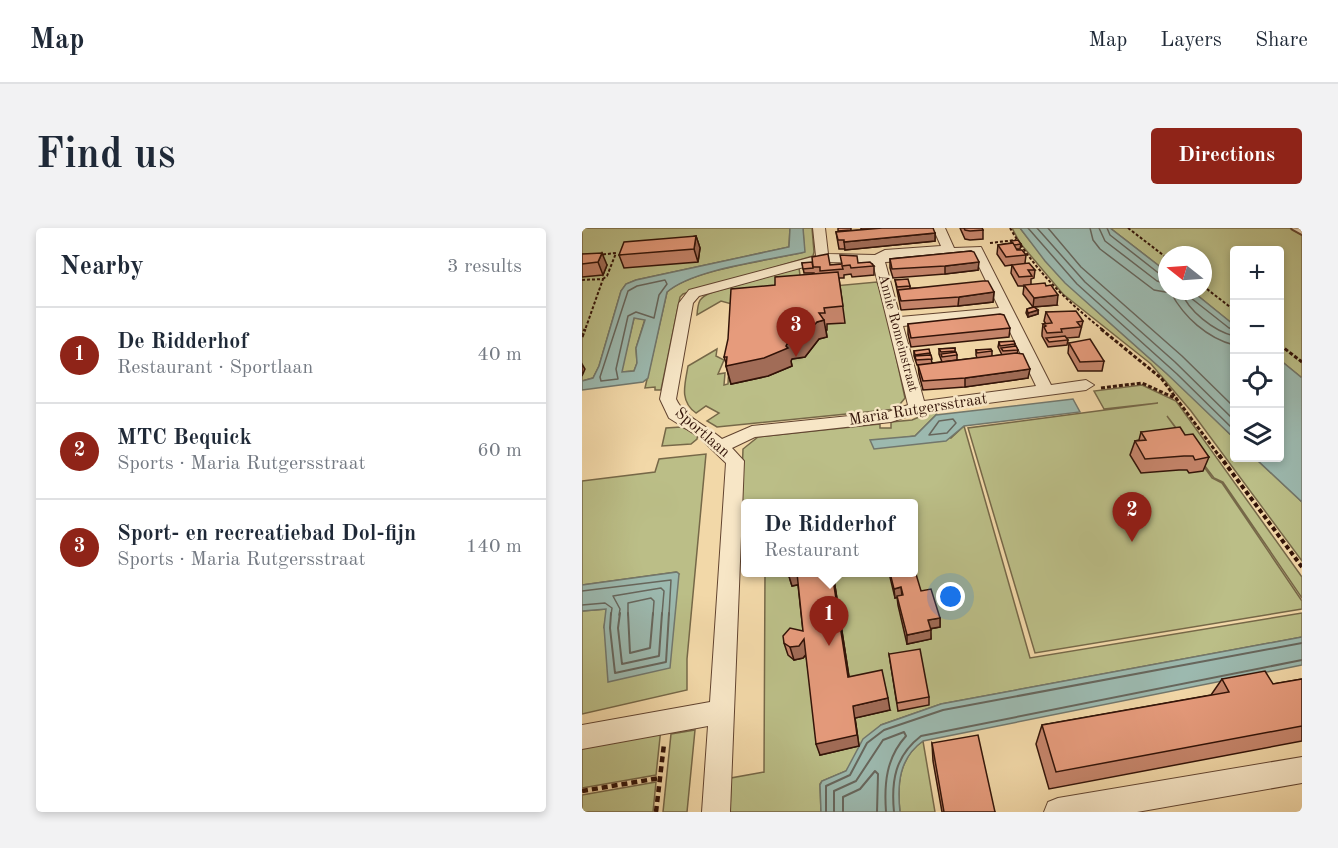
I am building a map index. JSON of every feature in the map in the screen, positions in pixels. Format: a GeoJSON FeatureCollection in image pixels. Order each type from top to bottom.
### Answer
{"type":"FeatureCollection","features":[{"type":"Feature","properties":{"kind":"street"},"geometry":{"type":"LineString","coordinates":[[819,228],[822,258]]}},
{"type":"Feature","properties":{"kind":"street"},"geometry":{"type":"LineString","coordinates":[[939,228],[950,252],[977,250],[1046,390]]}},
{"type":"Feature","properties":{"kind":"street","name":"Sportlaan"},"geometry":{"type":"LineString","coordinates":[[716,812],[735,461],[721,446],[675,414],[668,399],[686,303],[694,293],[822,258],[878,259],[943,255],[950,252]]}},
{"type":"Feature","properties":{"kind":"street","name":"Annie Romeinstraat"},"geometry":{"type":"LineString","coordinates":[[878,259],[917,407]]}},
{"type":"Feature","properties":{"kind":"street"},"geometry":{"type":"LineString","coordinates":[[896,322],[1006,311]]}},
{"type":"Feature","properties":{"kind":"street","name":"Maria Rutgersstraat"},"geometry":{"type":"LineString","coordinates":[[721,446],[752,432],[891,417],[917,407],[1086,385]]}},
{"type":"Feature","properties":{"kind":"street"},"geometry":{"type":"LineString","coordinates":[[582,737],[722,712]]}},
{"type":"Feature","properties":{"kind":"street"},"geometry":{"type":"LineString","coordinates":[[1059,812],[1302,770]]}},
{"type":"Feature","properties":{"kind":"lane"},"geometry":{"type":"LineString","coordinates":[[1295,228],[1302,232]]}},
{"type":"Feature","properties":{"kind":"path"},"geometry":{"type":"LineString","coordinates":[[1010,228],[1016,240],[1070,303],[1144,360],[1177,400],[1302,567]]}},
{"type":"Feature","properties":{"kind":"path"},"geometry":{"type":"LineString","coordinates":[[1128,228],[1158,251]]}},
{"type":"Feature","properties":{"kind":"path"},"geometry":{"type":"LineString","coordinates":[[994,243],[1016,240]]}},
{"type":"Feature","properties":{"kind":"path"},"geometry":{"type":"LineString","coordinates":[[582,337],[603,279],[607,276],[616,253],[593,255]]}},
{"type":"Feature","properties":{"kind":"path"},"geometry":{"type":"LineString","coordinates":[[582,280],[603,279]]}},
{"type":"Feature","properties":{"kind":"path"},"geometry":{"type":"LineString","coordinates":[[1212,293],[1230,307]]}},
{"type":"Feature","properties":{"kind":"path"},"geometry":{"type":"LineString","coordinates":[[1284,348],[1302,362]]}},
{"type":"Feature","properties":{"kind":"path"},"geometry":{"type":"LineString","coordinates":[[1086,385],[1089,390],[1142,383],[1177,400]]}},
{"type":"Feature","properties":{"kind":"path"},"geometry":{"type":"LineString","coordinates":[[656,812],[666,722]]}},
{"type":"Feature","properties":{"kind":"path"},"geometry":{"type":"LineString","coordinates":[[582,791],[660,778]]}},
{"type":"Feature","properties":{"kind":"green space"},"geometry":{"type":"Polygon","coordinates":[[[582,228],[790,228],[789,247],[626,284],[621,291],[599,366],[593,378],[582,381],[582,228]]]}},
{"type":"Feature","properties":{"kind":"green space"},"geometry":{"type":"Polygon","coordinates":[[[803,228],[812,228],[813,256],[683,294],[680,297],[661,390],[655,390],[655,387],[645,388],[667,292],[694,277],[804,252],[803,228]]]}},
{"type":"Feature","properties":{"kind":"green space"},"geometry":{"type":"Polygon","coordinates":[[[1012,228],[1020,228],[1036,249],[1071,286],[1230,434],[1230,462],[1259,462],[1302,502],[1302,561],[1191,411],[1151,364],[1063,294],[1020,243],[1012,228]]]}},
{"type":"Feature","properties":{"kind":"green space"},"geometry":{"type":"Polygon","coordinates":[[[1110,228],[1290,228],[1302,235],[1302,378],[1284,363],[1284,246],[1230,246],[1230,322],[1203,300],[1212,300],[1212,246],[1158,246],[1158,265],[1110,228]]]}},
{"type":"Feature","properties":{"kind":"green space"},"geometry":{"type":"Polygon","coordinates":[[[799,268],[802,289],[877,282],[884,301],[905,398],[896,409],[717,427],[707,421],[719,413],[706,406],[696,413],[687,403],[684,392],[688,366],[717,349],[716,356],[724,360],[718,374],[725,373],[724,385],[728,384],[732,304],[721,301],[697,315],[700,300],[713,292],[799,268]]]}},
{"type":"Feature","properties":{"kind":"green space"},"geometry":{"type":"Polygon","coordinates":[[[634,318],[645,319],[636,348],[637,363],[634,371],[621,372],[634,318]]]}},
{"type":"Feature","properties":{"kind":"green space"},"geometry":{"type":"Polygon","coordinates":[[[1142,385],[1176,401],[1302,577],[1302,598],[1223,482],[1214,478],[1167,416],[1212,478],[1222,483],[1302,601],[1302,609],[1035,653],[968,428],[1158,403],[1104,409],[1094,391],[1142,385]]]}},
{"type":"Feature","properties":{"kind":"green space"},"geometry":{"type":"Polygon","coordinates":[[[938,409],[936,415],[915,436],[900,438],[951,438],[964,426],[1030,658],[1302,613],[1302,637],[941,704],[881,725],[846,771],[822,781],[820,784],[821,812],[730,812],[731,778],[764,772],[765,577],[918,577],[918,499],[741,499],[743,449],[758,437],[880,424],[880,428],[891,428],[891,422],[912,420],[938,409]]]}},
{"type":"Feature","properties":{"kind":"green space"},"geometry":{"type":"Polygon","coordinates":[[[681,427],[698,433],[697,439],[691,444],[662,446],[666,428],[681,427]]]}},
{"type":"Feature","properties":{"kind":"green space"},"geometry":{"type":"Polygon","coordinates":[[[706,454],[687,659],[687,690],[582,714],[582,611],[607,609],[604,627],[679,574],[676,572],[582,585],[582,481],[655,472],[659,459],[706,454]]]}},
{"type":"Feature","properties":{"kind":"green space"},"geometry":{"type":"Polygon","coordinates":[[[741,504],[741,559],[739,559],[741,504]]]}},
{"type":"Feature","properties":{"kind":"green space"},"geometry":{"type":"Polygon","coordinates":[[[661,728],[656,775],[582,788],[582,743],[661,728]]]}},
{"type":"Feature","properties":{"kind":"green space"},"geometry":{"type":"Polygon","coordinates":[[[695,730],[687,812],[663,812],[671,734],[695,730]]]}},
{"type":"Feature","properties":{"kind":"green space"},"geometry":{"type":"Polygon","coordinates":[[[923,741],[935,812],[900,812],[901,772],[909,755],[923,741]]]}},
{"type":"Feature","properties":{"kind":"green space"},"geometry":{"type":"Polygon","coordinates":[[[656,782],[653,812],[582,812],[582,795],[656,782]]]}},
{"type":"Feature","properties":{"kind":"water"},"geometry":{"type":"Polygon","coordinates":[[[790,228],[803,228],[805,252],[713,271],[694,277],[667,292],[648,378],[643,382],[582,390],[582,381],[593,378],[599,366],[621,291],[626,284],[789,247],[790,228]],[[634,318],[622,372],[634,371],[637,363],[636,348],[645,320],[634,318]]]}},
{"type":"Feature","properties":{"kind":"water"},"geometry":{"type":"Polygon","coordinates":[[[1020,228],[1110,228],[1158,265],[1158,300],[1203,300],[1230,322],[1230,434],[1166,373],[1065,283],[1020,228]]]}},
{"type":"Feature","properties":{"kind":"water"},"geometry":{"type":"Polygon","coordinates":[[[1284,363],[1302,378],[1302,502],[1259,462],[1284,462],[1284,363]]]}},
{"type":"Feature","properties":{"kind":"water"},"geometry":{"type":"Polygon","coordinates":[[[1073,399],[1080,412],[964,426],[946,441],[874,449],[870,440],[915,436],[936,415],[1073,399]]]}},
{"type":"Feature","properties":{"kind":"water"},"geometry":{"type":"Polygon","coordinates":[[[677,572],[679,574],[670,668],[608,682],[604,627],[606,609],[582,611],[582,585],[677,572]]]}},
{"type":"Feature","properties":{"kind":"water"},"geometry":{"type":"Polygon","coordinates":[[[1302,637],[1302,665],[923,741],[909,755],[901,772],[900,812],[821,812],[820,785],[822,781],[846,771],[863,739],[881,725],[941,704],[1302,637]]]}},
{"type":"Feature","properties":{"kind":"building"},"geometry":{"type":"Polygon","coordinates":[[[838,228],[851,228],[851,230],[838,231],[838,228]]]}},
{"type":"Feature","properties":{"kind":"building"},"geometry":{"type":"Polygon","coordinates":[[[882,228],[933,228],[935,233],[844,242],[844,240],[838,240],[836,232],[882,228]]]}},
{"type":"Feature","properties":{"kind":"building"},"geometry":{"type":"Polygon","coordinates":[[[964,228],[982,228],[983,230],[970,231],[964,228]]]}},
{"type":"Feature","properties":{"kind":"building"},"geometry":{"type":"Polygon","coordinates":[[[696,236],[694,249],[619,255],[624,242],[696,236]]]}},
{"type":"Feature","properties":{"kind":"building"},"geometry":{"type":"Polygon","coordinates":[[[1018,240],[1021,244],[1014,245],[1011,241],[1018,240]]]}},
{"type":"Feature","properties":{"kind":"building"},"geometry":{"type":"Polygon","coordinates":[[[1013,243],[1017,250],[1022,250],[1026,255],[1006,257],[998,245],[1013,243]]]}},
{"type":"Feature","properties":{"kind":"building"},"geometry":{"type":"Polygon","coordinates":[[[974,252],[979,262],[892,269],[890,259],[974,252]]]}},
{"type":"Feature","properties":{"kind":"building"},"geometry":{"type":"Polygon","coordinates":[[[602,253],[598,262],[582,264],[582,254],[602,253]]]}},
{"type":"Feature","properties":{"kind":"building"},"geometry":{"type":"Polygon","coordinates":[[[828,254],[830,265],[842,264],[840,255],[857,256],[858,263],[870,262],[874,266],[851,268],[850,265],[842,266],[843,269],[820,271],[820,267],[813,267],[812,257],[828,254]]]}},
{"type":"Feature","properties":{"kind":"building"},"geometry":{"type":"Polygon","coordinates":[[[812,262],[813,268],[803,269],[802,263],[812,262]]]}},
{"type":"Feature","properties":{"kind":"building"},"geometry":{"type":"Polygon","coordinates":[[[1029,263],[1035,270],[1028,270],[1032,276],[1019,277],[1012,265],[1029,263]]]}},
{"type":"Feature","properties":{"kind":"building"},"geometry":{"type":"Polygon","coordinates":[[[838,272],[843,306],[824,308],[825,313],[819,313],[824,320],[817,322],[802,339],[788,342],[786,346],[788,348],[764,358],[726,366],[727,357],[724,357],[728,339],[731,289],[775,285],[775,277],[838,272]]]}},
{"type":"Feature","properties":{"kind":"building"},"geometry":{"type":"Polygon","coordinates":[[[908,279],[910,286],[897,287],[895,280],[908,279]]]}},
{"type":"Feature","properties":{"kind":"building"},"geometry":{"type":"Polygon","coordinates":[[[988,281],[994,292],[901,301],[898,290],[988,281]]]}},
{"type":"Feature","properties":{"kind":"building"},"geometry":{"type":"Polygon","coordinates":[[[1045,283],[1046,286],[1051,285],[1058,295],[1034,298],[1024,285],[1045,283]]]}},
{"type":"Feature","properties":{"kind":"building"},"geometry":{"type":"Polygon","coordinates":[[[1034,307],[1038,310],[1028,313],[1027,309],[1034,307]]]}},
{"type":"Feature","properties":{"kind":"building"},"geometry":{"type":"Polygon","coordinates":[[[1076,311],[1083,321],[1077,322],[1081,327],[1047,333],[1044,327],[1046,326],[1043,324],[1052,323],[1046,312],[1076,311]]]}},
{"type":"Feature","properties":{"kind":"building"},"geometry":{"type":"Polygon","coordinates":[[[1004,315],[1010,328],[911,338],[908,324],[1004,315]]]}},
{"type":"Feature","properties":{"kind":"building"},"geometry":{"type":"Polygon","coordinates":[[[1065,336],[1068,340],[1049,342],[1046,338],[1065,336]]]}},
{"type":"Feature","properties":{"kind":"building"},"geometry":{"type":"Polygon","coordinates":[[[1090,339],[1104,361],[1080,362],[1069,343],[1090,339]]]}},
{"type":"Feature","properties":{"kind":"building"},"geometry":{"type":"Polygon","coordinates":[[[1014,341],[1015,344],[1000,346],[999,342],[1014,341]]]}},
{"type":"Feature","properties":{"kind":"building"},"geometry":{"type":"Polygon","coordinates":[[[1016,346],[1018,350],[1003,351],[1001,348],[1016,346]]]}},
{"type":"Feature","properties":{"kind":"building"},"geometry":{"type":"Polygon","coordinates":[[[955,348],[955,351],[941,352],[939,349],[955,348]]]}},
{"type":"Feature","properties":{"kind":"building"},"geometry":{"type":"Polygon","coordinates":[[[929,349],[930,353],[915,355],[914,351],[929,349]]]}},
{"type":"Feature","properties":{"kind":"building"},"geometry":{"type":"Polygon","coordinates":[[[991,349],[992,351],[977,353],[976,350],[991,349]]]}},
{"type":"Feature","properties":{"kind":"building"},"geometry":{"type":"Polygon","coordinates":[[[956,352],[957,355],[942,357],[941,354],[956,352]]]}},
{"type":"Feature","properties":{"kind":"building"},"geometry":{"type":"Polygon","coordinates":[[[1023,354],[1030,369],[923,381],[918,365],[1023,354]]]}},
{"type":"Feature","properties":{"kind":"building"},"geometry":{"type":"Polygon","coordinates":[[[931,355],[932,359],[916,360],[915,356],[931,355]]]}},
{"type":"Feature","properties":{"kind":"building"},"geometry":{"type":"Polygon","coordinates":[[[1180,427],[1185,435],[1193,434],[1209,457],[1195,460],[1193,456],[1145,459],[1135,441],[1146,440],[1141,432],[1180,427]]]}},
{"type":"Feature","properties":{"kind":"building"},"geometry":{"type":"Polygon","coordinates":[[[797,577],[833,577],[848,677],[882,670],[888,698],[853,706],[857,735],[816,744],[804,639],[799,646],[790,647],[784,643],[783,636],[790,628],[803,631],[797,577]]]}},
{"type":"Feature","properties":{"kind":"building"},"geometry":{"type":"Polygon","coordinates":[[[891,577],[917,577],[921,591],[931,589],[940,618],[928,620],[931,630],[907,635],[897,596],[903,595],[901,587],[894,589],[891,577]]]}},
{"type":"Feature","properties":{"kind":"building"},"geometry":{"type":"Polygon","coordinates":[[[920,649],[929,697],[897,703],[889,654],[920,649]]]}},
{"type":"Feature","properties":{"kind":"building"},"geometry":{"type":"Polygon","coordinates":[[[1265,671],[1273,684],[1302,679],[1302,726],[1056,772],[1042,725],[1229,692],[1222,679],[1265,671]]]}},
{"type":"Feature","properties":{"kind":"building"},"geometry":{"type":"Polygon","coordinates":[[[978,735],[995,812],[944,812],[932,743],[978,735]]]}},
{"type":"Feature","properties":{"kind":"place","name":"Sport- en recreatiebad Dol-fijn"},"geometry":{"type":"Point","coordinates":[796,357]}},
{"type":"Feature","properties":{"kind":"place","name":"MTC Bequick"},"geometry":{"type":"Point","coordinates":[1132,542]}},
{"type":"Feature","properties":{"kind":"place","name":"De Ridderhof"},"geometry":{"type":"Point","coordinates":[829,646]}}]}
